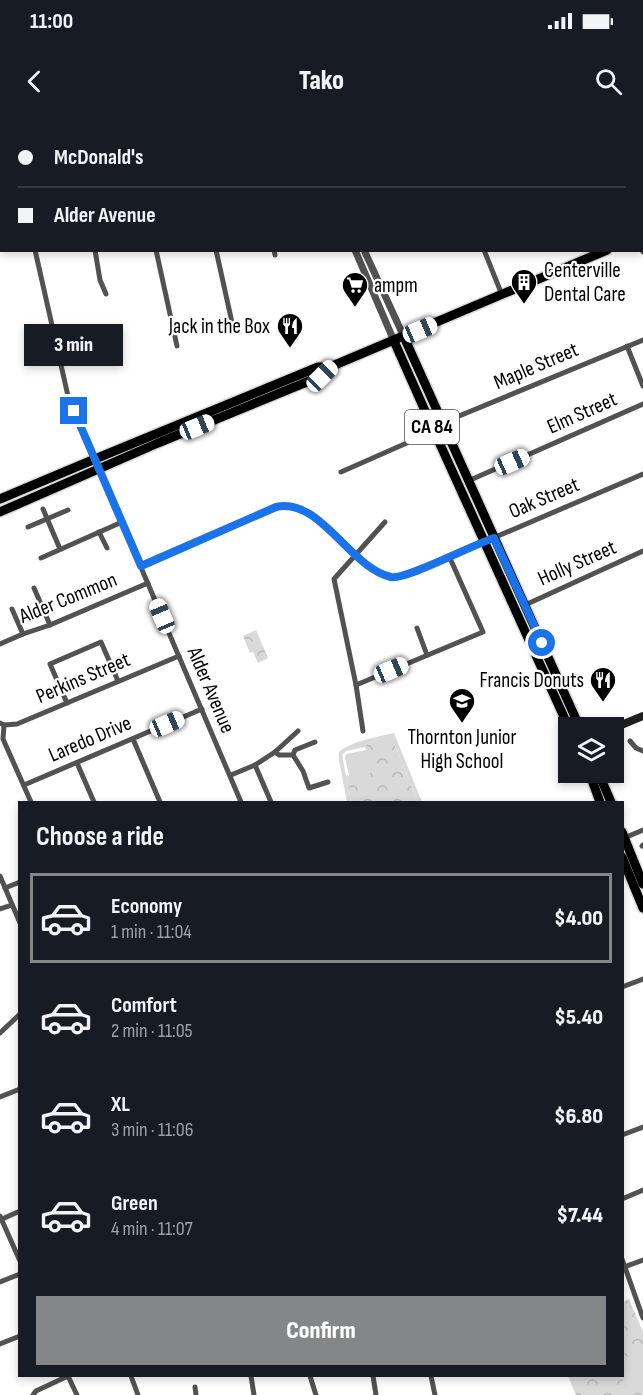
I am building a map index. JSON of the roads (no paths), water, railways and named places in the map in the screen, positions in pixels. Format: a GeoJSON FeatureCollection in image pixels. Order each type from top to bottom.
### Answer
{"type":"FeatureCollection","features":[{"type":"Feature","properties":{"kind":"main road"},"geometry":{"type":"LineString","coordinates":[[0,499],[318,367],[330,367],[404,337],[602,252]]}},
{"type":"Feature","properties":{"kind":"main road","name":"CA 84"},"geometry":{"type":"LineString","coordinates":[[404,337],[468,481],[489,540],[564,717]]}},
{"type":"Feature","properties":{"kind":"main road","name":"CA 84"},"geometry":{"type":"LineString","coordinates":[[394,341],[434,431],[525,605],[575,717]]}},
{"type":"Feature","properties":{"kind":"main road"},"geometry":{"type":"LineString","coordinates":[[0,512],[158,443],[322,376],[330,367]]}},
{"type":"Feature","properties":{"kind":"main road"},"geometry":{"type":"LineString","coordinates":[[624,724],[643,716]]}},
{"type":"Feature","properties":{"kind":"main road"},"geometry":{"type":"LineString","coordinates":[[593,783],[600,801]]}},
{"type":"Feature","properties":{"kind":"main road"},"geometry":{"type":"LineString","coordinates":[[603,783],[611,801]]}},
{"type":"Feature","properties":{"kind":"main road"},"geometry":{"type":"LineString","coordinates":[[624,838],[643,884]]}},
{"type":"Feature","properties":{"kind":"main road"},"geometry":{"type":"LineString","coordinates":[[624,862],[643,908]]}},
{"type":"Feature","properties":{"kind":"street","name":"Alder Avenue"},"geometry":{"type":"LineString","coordinates":[[35,252],[71,405],[241,801]]}},
{"type":"Feature","properties":{"kind":"street"},"geometry":{"type":"LineString","coordinates":[[95,252],[100,280],[106,294]]}},
{"type":"Feature","properties":{"kind":"street"},"geometry":{"type":"LineString","coordinates":[[156,252],[177,346]]}},
{"type":"Feature","properties":{"kind":"street"},"geometry":{"type":"LineString","coordinates":[[216,252],[233,327],[239,332]]}},
{"type":"Feature","properties":{"kind":"street"},"geometry":{"type":"LineString","coordinates":[[355,252],[394,341]]}},
{"type":"Feature","properties":{"kind":"street"},"geometry":{"type":"LineString","coordinates":[[365,252],[404,337]]}},
{"type":"Feature","properties":{"kind":"street"},"geometry":{"type":"LineString","coordinates":[[485,252],[502,295]]}},
{"type":"Feature","properties":{"kind":"street","name":"Maple Street"},"geometry":{"type":"LineString","coordinates":[[442,423],[643,340]]}},
{"type":"Feature","properties":{"kind":"street"},"geometry":{"type":"LineString","coordinates":[[60,359],[106,346]]}},
{"type":"Feature","properties":{"kind":"street"},"geometry":{"type":"LineString","coordinates":[[627,346],[643,386]]}},
{"type":"Feature","properties":{"kind":"street","name":"Elm Street"},"geometry":{"type":"LineString","coordinates":[[468,481],[643,404]]}},
{"type":"Feature","properties":{"kind":"street"},"geometry":{"type":"LineString","coordinates":[[341,472],[434,431]]}},
{"type":"Feature","properties":{"kind":"street","name":"Oak Street"},"geometry":{"type":"LineString","coordinates":[[141,566],[284,505],[291,506],[321,522],[367,566],[392,578],[409,574],[643,474]]}},
{"type":"Feature","properties":{"kind":"street"},"geometry":{"type":"LineString","coordinates":[[43,509],[60,549]]}},
{"type":"Feature","properties":{"kind":"street"},"geometry":{"type":"LineString","coordinates":[[28,526],[68,510]]}},
{"type":"Feature","properties":{"kind":"street"},"geometry":{"type":"LineString","coordinates":[[41,558],[122,522]]}},
{"type":"Feature","properties":{"kind":"street"},"geometry":{"type":"LineString","coordinates":[[363,731],[334,579],[385,522]]}},
{"type":"Feature","properties":{"kind":"street"},"geometry":{"type":"LineString","coordinates":[[99,532],[106,548]]}},
{"type":"Feature","properties":{"kind":"street","name":"Holly Street"},"geometry":{"type":"LineString","coordinates":[[525,605],[643,551]]}},
{"type":"Feature","properties":{"kind":"street"},"geometry":{"type":"LineString","coordinates":[[356,685],[483,632],[449,556]]}},
{"type":"Feature","properties":{"kind":"street","name":"Alder Common"},"geometry":{"type":"LineString","coordinates":[[0,644],[148,583]]}},
{"type":"Feature","properties":{"kind":"street"},"geometry":{"type":"LineString","coordinates":[[34,588],[50,625]]}},
{"type":"Feature","properties":{"kind":"street"},"geometry":{"type":"LineString","coordinates":[[12,609],[23,634]]}},
{"type":"Feature","properties":{"kind":"street"},"geometry":{"type":"LineString","coordinates":[[417,628],[427,655]]}},
{"type":"Feature","properties":{"kind":"street"},"geometry":{"type":"LineString","coordinates":[[67,703],[50,664],[101,642],[118,681]]}},
{"type":"Feature","properties":{"kind":"street","name":"Perkins Street"},"geometry":{"type":"LineString","coordinates":[[2,724],[17,724],[179,656]]}},
{"type":"Feature","properties":{"kind":"street","name":"Laredo Drive"},"geometry":{"type":"LineString","coordinates":[[24,785],[202,709]]}},
{"type":"Feature","properties":{"kind":"street"},"geometry":{"type":"LineString","coordinates":[[2,724],[3,739],[30,801]]}},
{"type":"Feature","properties":{"kind":"street"},"geometry":{"type":"LineString","coordinates":[[231,775],[255,765],[275,752],[298,731]]}},
{"type":"Feature","properties":{"kind":"street"},"geometry":{"type":"LineString","coordinates":[[133,739],[160,801]]}},
{"type":"Feature","properties":{"kind":"street"},"geometry":{"type":"LineString","coordinates":[[630,741],[636,748],[643,751]]}},
{"type":"Feature","properties":{"kind":"street"},"geometry":{"type":"LineString","coordinates":[[293,755],[295,750],[315,742]]}},
{"type":"Feature","properties":{"kind":"street"},"geometry":{"type":"LineString","coordinates":[[275,752],[279,755],[293,755]]}},
{"type":"Feature","properties":{"kind":"street"},"geometry":{"type":"LineString","coordinates":[[293,755],[303,771],[309,788],[328,782]]}},
{"type":"Feature","properties":{"kind":"street"},"geometry":{"type":"LineString","coordinates":[[77,763],[94,801]]}},
{"type":"Feature","properties":{"kind":"street"},"geometry":{"type":"LineString","coordinates":[[255,765],[271,801]]}},
{"type":"Feature","properties":{"kind":"street"},"geometry":{"type":"LineString","coordinates":[[624,836],[643,830]]}},
{"type":"Feature","properties":{"kind":"street"},"geometry":{"type":"LineString","coordinates":[[0,876],[18,918]]}},
{"type":"Feature","properties":{"kind":"street"},"geometry":{"type":"LineString","coordinates":[[5,888],[18,883]]}},
{"type":"Feature","properties":{"kind":"street"},"geometry":{"type":"LineString","coordinates":[[0,909],[12,905]]}},
{"type":"Feature","properties":{"kind":"street"},"geometry":{"type":"LineString","coordinates":[[624,986],[643,979]]}},
{"type":"Feature","properties":{"kind":"street"},"geometry":{"type":"LineString","coordinates":[[0,1033],[18,1016]]}},
{"type":"Feature","properties":{"kind":"street"},"geometry":{"type":"LineString","coordinates":[[0,1097],[18,1090]]}},
{"type":"Feature","properties":{"kind":"street"},"geometry":{"type":"LineString","coordinates":[[624,1134],[643,1127]]}},
{"type":"Feature","properties":{"kind":"street"},"geometry":{"type":"LineString","coordinates":[[624,1197],[643,1190]]}},
{"type":"Feature","properties":{"kind":"street"},"geometry":{"type":"LineString","coordinates":[[18,1212],[0,1218],[18,1257]]}},
{"type":"Feature","properties":{"kind":"street"},"geometry":{"type":"LineString","coordinates":[[643,1260],[624,1268],[643,1318]]}},
{"type":"Feature","properties":{"kind":"street"},"geometry":{"type":"LineString","coordinates":[[0,1282],[18,1275]]}},
{"type":"Feature","properties":{"kind":"street"},"geometry":{"type":"LineString","coordinates":[[0,1344],[18,1337]]}},
{"type":"Feature","properties":{"kind":"street"},"geometry":{"type":"LineString","coordinates":[[33,1395],[36,1391],[66,1377]]}},
{"type":"Feature","properties":{"kind":"street"},"geometry":{"type":"LineString","coordinates":[[68,1377],[77,1395]]}},
{"type":"Feature","properties":{"kind":"street"},"geometry":{"type":"LineString","coordinates":[[131,1377],[138,1395]]}},
{"type":"Feature","properties":{"kind":"street"},"geometry":{"type":"LineString","coordinates":[[251,1377],[254,1395]]}},
{"type":"Feature","properties":{"kind":"street"},"geometry":{"type":"LineString","coordinates":[[310,1377],[316,1395]]}},
{"type":"Feature","properties":{"kind":"street"},"geometry":{"type":"LineString","coordinates":[[373,1377],[376,1395]]}},
{"type":"Feature","properties":{"kind":"street"},"geometry":{"type":"LineString","coordinates":[[431,1377],[435,1395]]}},
{"type":"Feature","properties":{"kind":"street"},"geometry":{"type":"LineString","coordinates":[[195,1387],[196,1395]]}},
{"type":"Feature","properties":{"kind":"place","name":"Centerville Dental Care"},"geometry":{"type":"Point","coordinates":[524,305]}},
{"type":"Feature","properties":{"kind":"place","name":"ampm"},"geometry":{"type":"Point","coordinates":[355,308]}},
{"type":"Feature","properties":{"kind":"place","name":"Jack in the Box"},"geometry":{"type":"Point","coordinates":[290,349]}},
{"type":"Feature","properties":{"kind":"place","name":"Francis Donuts"},"geometry":{"type":"Point","coordinates":[603,703]}},
{"type":"Feature","properties":{"kind":"place","name":"Thornton Junior High School"},"geometry":{"type":"Point","coordinates":[462,724]}}]}
